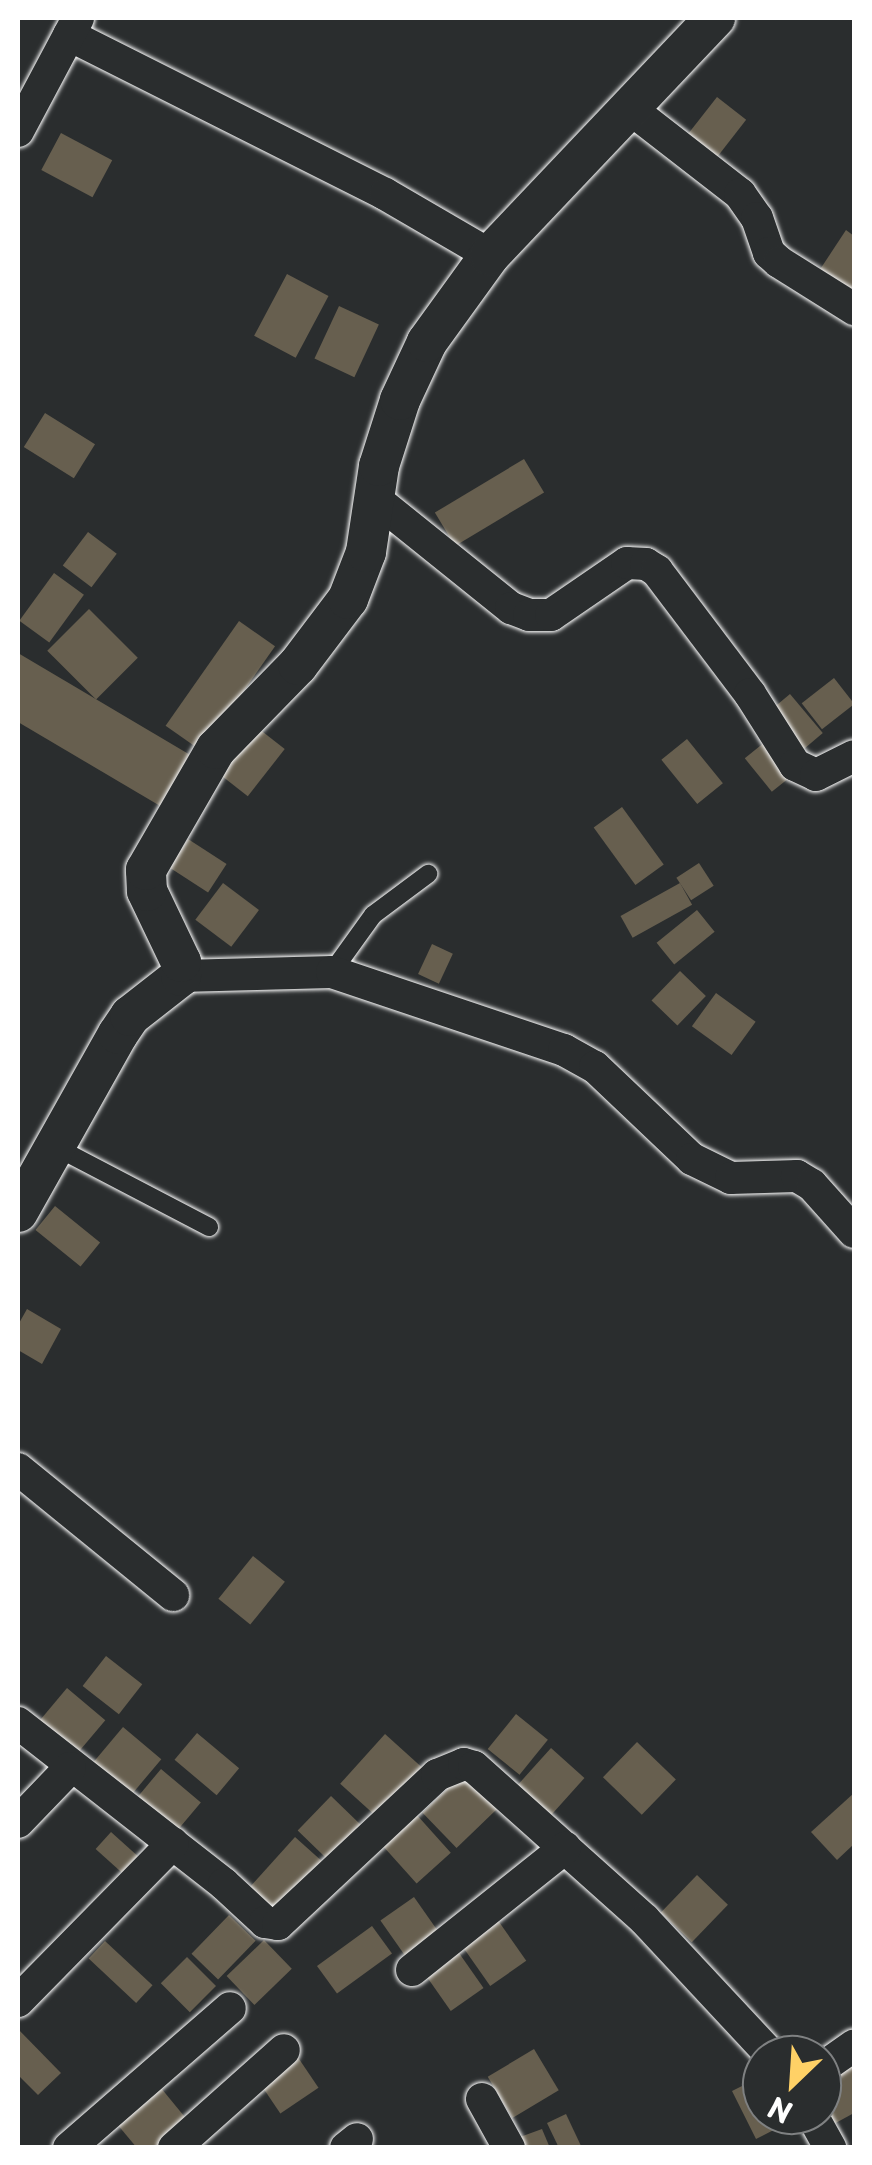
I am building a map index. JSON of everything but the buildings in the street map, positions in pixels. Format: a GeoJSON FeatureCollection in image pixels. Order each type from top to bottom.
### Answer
{"type":"FeatureCollection","features":[{"type":"Feature","properties":{"kind":"street"},"geometry":{"type":"LineString","coordinates":[[180,976],[182,962],[147,891],[146,870],[216,749],[298,665],[348,599],[366,552],[374,498],[400,400],[427,342],[490,255],[716,18]]}},
{"type":"Feature","properties":{"kind":"street"},"geometry":{"type":"LineString","coordinates":[[18,131],[73,26],[490,255]]}},
{"type":"Feature","properties":{"kind":"street"},"geometry":{"type":"LineString","coordinates":[[628,107],[740,194],[757,218],[770,254],[854,309]]}},
{"type":"Feature","properties":{"kind":"street"},"geometry":{"type":"LineString","coordinates":[[374,498],[511,608],[529,615],[551,614],[627,563],[646,564],[657,571],[750,694],[795,766],[816,775],[854,756]]}},
{"type":"Feature","properties":{"kind":"street"},"geometry":{"type":"LineString","coordinates":[[18,1212],[130,1016],[180,976],[332,972],[564,1050],[596,1067],[692,1160],[732,1178],[797,1176],[812,1185],[854,1232]]}},
{"type":"Feature","properties":{"kind":"street"},"geometry":{"type":"LineString","coordinates":[[18,1469],[173,1595]]}},
{"type":"Feature","properties":{"kind":"street"},"geometry":{"type":"LineString","coordinates":[[18,1724],[70,1768],[173,1843],[265,1922],[278,1924],[437,1775],[464,1764],[645,1920],[752,2035]]}},
{"type":"Feature","properties":{"kind":"street"},"geometry":{"type":"LineString","coordinates":[[18,1822],[70,1768]]}},
{"type":"Feature","properties":{"kind":"street"},"geometry":{"type":"LineString","coordinates":[[18,2001],[173,1843]]}},
{"type":"Feature","properties":{"kind":"street"},"geometry":{"type":"LineString","coordinates":[[412,1970],[565,1848]]}},
{"type":"Feature","properties":{"kind":"street"},"geometry":{"type":"LineString","coordinates":[[69,2148],[230,2008]]}},
{"type":"Feature","properties":{"kind":"street"},"geometry":{"type":"LineString","coordinates":[[174,2148],[284,2050]]}},
{"type":"Feature","properties":{"kind":"street"},"geometry":{"type":"LineString","coordinates":[[482,2099],[508,2148]]}},
{"type":"Feature","properties":{"kind":"lane"},"geometry":{"type":"LineString","coordinates":[[332,972],[372,915],[428,874]]}},
{"type":"Feature","properties":{"kind":"lane"},"geometry":{"type":"LineString","coordinates":[[54,1146],[210,1226]]}}]}
